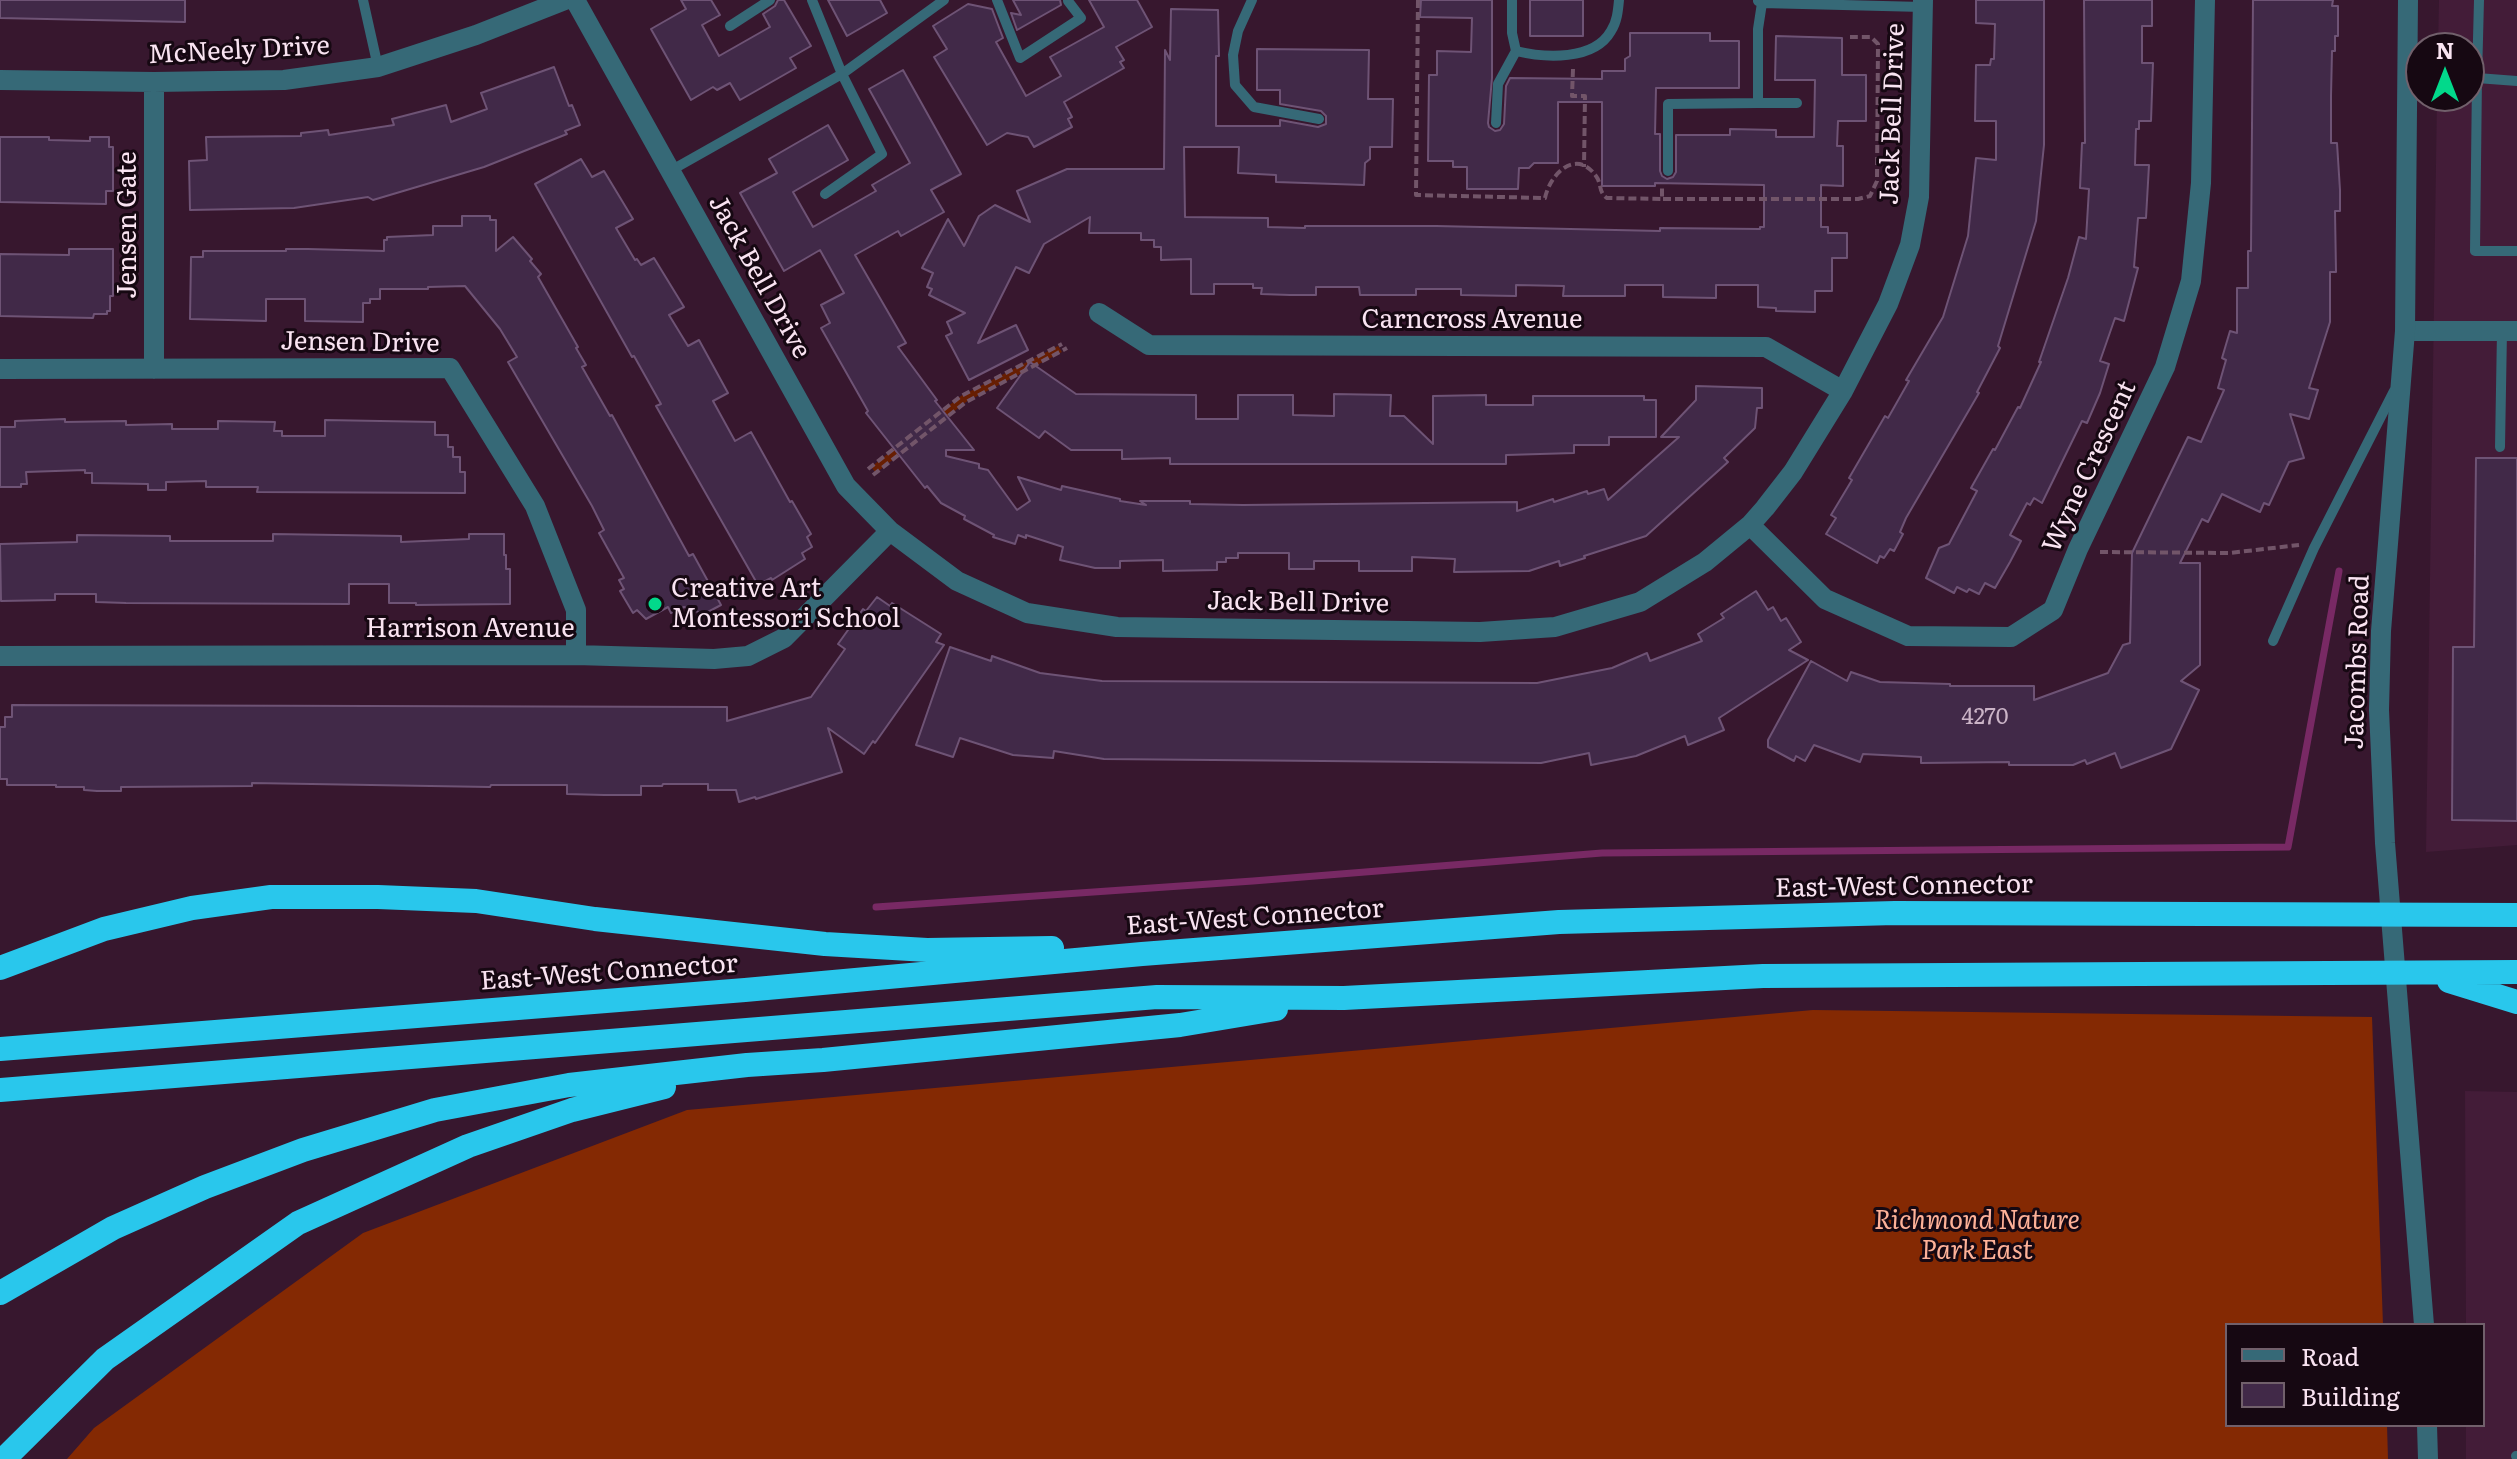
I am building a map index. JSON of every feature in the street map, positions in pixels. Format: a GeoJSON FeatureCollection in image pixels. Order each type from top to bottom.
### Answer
{"type":"FeatureCollection","features":[{"type":"Feature","properties":{"kind":"highway"},"geometry":{"type":"LineString","coordinates":[[0,968],[104,929],[192,908],[271,897],[476,901],[595,919],[825,944],[927,950],[1053,948],[1142,954]]}},
{"type":"Feature","properties":{"kind":"highway","name":"East-West Connector"},"geometry":{"type":"LineString","coordinates":[[0,1049],[1559,922],[1863,913],[2517,915]]}},
{"type":"Feature","properties":{"kind":"highway"},"geometry":{"type":"LineString","coordinates":[[0,1090],[1157,997],[1344,998],[1763,976],[2517,972]]}},
{"type":"Feature","properties":{"kind":"highway"},"geometry":{"type":"LineString","coordinates":[[2427,974],[2517,1002]]}},
{"type":"Feature","properties":{"kind":"highway"},"geometry":{"type":"LineString","coordinates":[[0,1293],[113,1228],[205,1187],[303,1150],[435,1110],[569,1085],[747,1065],[1180,1025],[1344,998]]}},
{"type":"Feature","properties":{"kind":"highway"},"geometry":{"type":"LineString","coordinates":[[4,1459],[105,1359],[298,1223],[468,1146],[572,1110],[747,1065]]}},
{"type":"Feature","properties":{"kind":"street","name":"McNeely Drive"},"geometry":{"type":"LineString","coordinates":[[0,80],[284,80],[378,67],[476,35],[565,0]]}},
{"type":"Feature","properties":{"kind":"street","name":"Jack Bell Drive"},"geometry":{"type":"LineString","coordinates":[[575,0],[846,486],[890,531],[957,581],[1027,613],[1117,627],[1480,632],[1555,627],[1640,602],[1705,562],[1750,525],[1793,472],[1843,391],[1888,304],[1910,245],[1919,197],[1923,3]]}},
{"type":"Feature","properties":{"kind":"street","name":"Wyne Crescent"},"geometry":{"type":"LineString","coordinates":[[1750,525],[1825,599],[1908,636],[2011,637],[2053,610],[2078,549],[2165,367],[2191,281],[2201,183],[2205,0]]}},
{"type":"Feature","properties":{"kind":"street","name":"Jacombs Road"},"geometry":{"type":"LineString","coordinates":[[2408,0],[2410,32]]}},
{"type":"Feature","properties":{"kind":"street","name":"Jensen Gate"},"geometry":{"type":"LineString","coordinates":[[154,82],[154,369]]}},
{"type":"Feature","properties":{"kind":"street","name":"Jacombs Road"},"geometry":{"type":"LineString","coordinates":[[2413,112],[2403,375],[2381,631],[2379,710],[2385,843],[2424,1323]]}},
{"type":"Feature","properties":{"kind":"street","name":"Carncross Avenue"},"geometry":{"type":"LineString","coordinates":[[1099,313],[1149,345],[1766,347],[1843,391]]}},
{"type":"Feature","properties":{"kind":"street"},"geometry":{"type":"LineString","coordinates":[[2405,331],[2510,331]]}},
{"type":"Feature","properties":{"kind":"street","name":"Jensen Drive"},"geometry":{"type":"LineString","coordinates":[[0,369],[450,368],[535,506],[576,610],[576,655]]}},
{"type":"Feature","properties":{"kind":"street","name":"Harrison Avenue"},"geometry":{"type":"LineString","coordinates":[[0,656],[576,655],[714,659],[748,656],[784,638],[890,531]]}},
{"type":"Feature","properties":{"kind":"street"},"geometry":{"type":"LineString","coordinates":[[2427,1427],[2428,1459]]}},
{"type":"Feature","properties":{"kind":"lane"},"geometry":{"type":"LineString","coordinates":[[363,0],[378,67]]}},
{"type":"Feature","properties":{"kind":"lane"},"geometry":{"type":"LineString","coordinates":[[730,26],[770,0]]}},
{"type":"Feature","properties":{"kind":"lane"},"geometry":{"type":"LineString","coordinates":[[812,0],[842,74],[882,154],[825,194]]}},
{"type":"Feature","properties":{"kind":"lane"},"geometry":{"type":"LineString","coordinates":[[670,171],[842,74],[944,0]]}},
{"type":"Feature","properties":{"kind":"lane"},"geometry":{"type":"LineString","coordinates":[[997,0],[1020,58],[1081,18],[1068,1]]}},
{"type":"Feature","properties":{"kind":"lane"},"geometry":{"type":"LineString","coordinates":[[1252,0],[1238,31],[1233,55],[1235,85],[1254,107],[1319,119]]}},
{"type":"Feature","properties":{"kind":"lane"},"geometry":{"type":"LineString","coordinates":[[1496,123],[1498,84],[1516,51],[1512,33],[1512,0]]}},
{"type":"Feature","properties":{"kind":"lane"},"geometry":{"type":"LineString","coordinates":[[1516,51],[1544,56],[1591,49],[1605,40],[1614,28],[1619,0]]}},
{"type":"Feature","properties":{"kind":"lane"},"geometry":{"type":"LineString","coordinates":[[2477,32],[2479,0]]}},
{"type":"Feature","properties":{"kind":"lane"},"geometry":{"type":"LineString","coordinates":[[1758,103],[1759,2],[1923,3]]}},
{"type":"Feature","properties":{"kind":"lane"},"geometry":{"type":"LineString","coordinates":[[2485,79],[2517,81]]}},
{"type":"Feature","properties":{"kind":"lane"},"geometry":{"type":"LineString","coordinates":[[1668,171],[1668,104],[1797,103]]}},
{"type":"Feature","properties":{"kind":"lane"},"geometry":{"type":"LineString","coordinates":[[2473,112],[2475,251],[2517,251]]}},
{"type":"Feature","properties":{"kind":"lane"},"geometry":{"type":"LineString","coordinates":[[2500,447],[2510,331]]}},
{"type":"Feature","properties":{"kind":"lane"},"geometry":{"type":"LineString","coordinates":[[2273,641],[2314,548],[2403,375]]}},
{"type":"Feature","properties":{"kind":"path"},"geometry":{"type":"LineString","coordinates":[[1418,0],[1416,195],[1545,198],[1551,180],[1568,166],[1584,167],[1595,175],[1601,194],[1607,198],[1858,199],[1870,196],[1877,181],[1878,44],[1871,37],[1850,37]]}},
{"type":"Feature","properties":{"kind":"path"},"geometry":{"type":"LineString","coordinates":[[1573,54],[1572,96],[1585,96],[1584,167]]}},
{"type":"Feature","properties":{"kind":"path"},"geometry":{"type":"LineString","coordinates":[[1662,199],[1662,180],[1668,180],[1668,171]]}},
{"type":"Feature","properties":{"kind":"path"},"geometry":{"type":"LineString","coordinates":[[868,469],[961,396],[1062,344]]}},
{"type":"Feature","properties":{"kind":"path"},"geometry":{"type":"LineString","coordinates":[[873,475],[966,402],[1067,348]]}},
{"type":"Feature","properties":{"kind":"path"},"geometry":{"type":"LineString","coordinates":[[2078,549],[2102,553],[2229,553],[2304,544],[2314,548]]}},
{"type":"Feature","properties":{"kind":"shaded area"},"geometry":{"type":"Polygon","coordinates":[[[2439,0],[2517,0],[2517,845],[2426,852],[2437,112],[2485,112],[2485,32],[2438,32],[2439,0]]]}},
{"type":"Feature","properties":{"kind":"shaded area"},"geometry":{"type":"Polygon","coordinates":[[[1058,346],[1062,352],[966,402],[876,473],[871,467],[961,396],[1058,346]]]}},
{"type":"Feature","properties":{"kind":"shaded area"},"geometry":{"type":"Polygon","coordinates":[[[2465,1091],[2517,1092],[2517,1459],[2466,1459],[2466,1427],[2485,1427],[2485,1323],[2466,1323],[2465,1091]]]}},
{"type":"Feature","properties":{"kind":"green space","name":"Richmond Nature Park East"},"geometry":{"type":"Polygon","coordinates":[[[1813,1010],[2372,1017],[2383,1323],[2225,1323],[2225,1427],[2387,1427],[2388,1459],[67,1459],[94,1428],[363,1233],[687,1110],[1813,1010]]]}},
{"type":"Feature","properties":{"kind":"building"},"geometry":{"type":"Polygon","coordinates":[[[0,0],[185,0],[185,22],[0,18],[0,0]]]}},
{"type":"Feature","properties":{"kind":"building"},"geometry":{"type":"Polygon","coordinates":[[[681,0],[711,0],[720,15],[702,25],[719,56],[770,27],[763,14],[778,0],[784,0],[811,46],[790,58],[796,68],[740,100],[730,83],[717,90],[713,87],[691,100],[651,29],[686,9],[681,0]]]}},
{"type":"Feature","properties":{"kind":"building"},"geometry":{"type":"Polygon","coordinates":[[[828,0],[880,0],[887,13],[847,36],[828,0]]]}},
{"type":"Feature","properties":{"kind":"building"},"geometry":{"type":"Polygon","coordinates":[[[1013,0],[1060,0],[1061,5],[1017,30],[1011,13],[1021,15],[1013,0]]]}},
{"type":"Feature","properties":{"kind":"building"},"geometry":{"type":"Polygon","coordinates":[[[1089,0],[1137,0],[1152,27],[1116,47],[1124,60],[1120,62],[1124,68],[1064,102],[1072,117],[1068,119],[1072,127],[1034,147],[1028,137],[1007,133],[987,145],[934,57],[947,49],[933,26],[968,4],[992,9],[1003,38],[996,42],[1026,96],[1061,76],[1050,57],[1104,27],[1089,0]]]}},
{"type":"Feature","properties":{"kind":"building"},"geometry":{"type":"Polygon","coordinates":[[[1421,0],[1492,0],[1492,78],[1488,123],[1495,131],[1504,124],[1506,86],[1510,78],[1602,79],[1602,71],[1625,71],[1625,59],[1630,56],[1630,33],[1710,33],[1710,41],[1739,41],[1739,88],[1656,88],[1655,134],[1660,134],[1660,171],[1667,179],[1676,172],[1676,135],[1730,135],[1730,129],[1776,130],[1776,137],[1814,137],[1815,80],[1775,80],[1776,36],[1842,38],[1842,75],[1866,75],[1866,121],[1838,121],[1837,146],[1843,146],[1843,186],[1821,185],[1821,227],[1828,227],[1828,233],[1847,233],[1847,258],[1832,258],[1832,291],[1815,291],[1815,312],[1776,311],[1776,308],[1758,307],[1758,285],[1716,285],[1716,298],[1663,297],[1663,285],[1625,285],[1625,296],[1563,296],[1564,286],[1516,285],[1516,296],[1461,295],[1461,289],[1416,289],[1416,295],[1360,295],[1359,287],[1316,287],[1316,295],[1261,294],[1262,288],[1253,288],[1253,284],[1214,284],[1214,294],[1191,294],[1191,259],[1161,260],[1161,247],[1154,247],[1154,240],[1141,240],[1141,233],[1089,233],[1090,217],[1044,244],[1029,273],[1016,267],[978,343],[1016,325],[1028,350],[969,380],[946,336],[952,333],[947,322],[965,313],[929,295],[932,289],[927,287],[933,273],[922,268],[948,219],[964,246],[979,216],[995,205],[1030,222],[1017,191],[1067,169],[1164,169],[1165,50],[1170,60],[1171,9],[1218,10],[1216,126],[1280,126],[1280,120],[1318,127],[1326,124],[1326,116],[1321,111],[1280,104],[1280,90],[1257,90],[1257,49],[1369,50],[1368,99],[1393,99],[1392,147],[1370,147],[1370,159],[1365,163],[1364,185],[1276,182],[1276,175],[1238,173],[1239,147],[1184,147],[1185,217],[1268,218],[1268,227],[1305,228],[1436,226],[1660,231],[1660,228],[1764,227],[1764,185],[1655,183],[1655,186],[1602,186],[1602,102],[1558,102],[1558,163],[1534,163],[1529,168],[1519,168],[1518,189],[1467,189],[1467,167],[1453,167],[1453,161],[1428,161],[1429,75],[1437,75],[1437,51],[1471,52],[1472,18],[1420,17],[1421,0]]]}},
{"type":"Feature","properties":{"kind":"building"},"geometry":{"type":"Polygon","coordinates":[[[1530,0],[1583,0],[1583,36],[1530,36],[1530,0]]]}},
{"type":"Feature","properties":{"kind":"building"},"geometry":{"type":"Polygon","coordinates":[[[1976,0],[2044,0],[2044,145],[2036,221],[1998,346],[2000,348],[1979,393],[1906,518],[1900,532],[1903,534],[1894,551],[1890,549],[1884,558],[1880,556],[1877,563],[1826,534],[1836,518],[1831,515],[1852,480],[1849,478],[1885,416],[1888,418],[1943,317],[1968,236],[1976,158],[1996,160],[1996,121],[1975,121],[1976,65],[1990,65],[1991,59],[1994,59],[1995,24],[1976,23],[1976,0]]]}},
{"type":"Feature","properties":{"kind":"building"},"geometry":{"type":"Polygon","coordinates":[[[2084,0],[2152,0],[2152,26],[2142,26],[2142,63],[2153,63],[2151,121],[2139,121],[2139,129],[2136,129],[2135,165],[2149,165],[2146,218],[2138,218],[2134,267],[2138,268],[2124,321],[2115,318],[2100,361],[2109,364],[2087,423],[2082,421],[2042,503],[2034,498],[2030,505],[2027,503],[2010,535],[2021,541],[2010,562],[1995,588],[1985,583],[1979,594],[1957,587],[1954,593],[1926,578],[1939,548],[1949,544],[1977,491],[1971,488],[2020,408],[2041,362],[2079,237],[2086,239],[2089,189],[2080,188],[2082,143],[2085,143],[2084,0]]]}},
{"type":"Feature","properties":{"kind":"building"},"geometry":{"type":"Polygon","coordinates":[[[2253,0],[2333,0],[2332,6],[2338,6],[2338,36],[2335,36],[2335,51],[2332,51],[2331,96],[2331,143],[2337,143],[2340,190],[2340,211],[2335,211],[2336,272],[2330,272],[2330,322],[2309,388],[2318,390],[2309,419],[2290,414],[2304,458],[2289,462],[2269,505],[2264,503],[2260,512],[2222,494],[2208,522],[2202,519],[2180,563],[2200,563],[2200,665],[2181,681],[2199,690],[2171,749],[2121,768],[2115,753],[2087,764],[2085,760],[2073,765],[2009,765],[2009,762],[1921,763],[1921,757],[1863,754],[1860,762],[1814,745],[1805,761],[1796,756],[1794,761],[1768,747],[1768,740],[1811,661],[1847,681],[1851,672],[1880,682],[2034,686],[2034,700],[2108,673],[2123,645],[2130,643],[2132,553],[2188,437],[2201,442],[2224,390],[2218,388],[2230,331],[2237,333],[2237,288],[2248,288],[2253,0]]]}},
{"type":"Feature","properties":{"kind":"building"},"geometry":{"type":"Polygon","coordinates":[[[554,67],[580,125],[565,131],[567,134],[484,167],[373,200],[368,197],[294,208],[190,210],[189,161],[207,160],[206,137],[301,136],[301,133],[328,130],[329,135],[394,125],[392,119],[446,105],[451,122],[487,109],[481,93],[554,67]]]}},
{"type":"Feature","properties":{"kind":"building"},"geometry":{"type":"Polygon","coordinates":[[[903,70],[961,174],[931,190],[944,212],[901,236],[898,231],[855,255],[906,343],[898,347],[974,450],[946,450],[946,456],[979,464],[979,468],[988,470],[1017,510],[1030,501],[1018,477],[1061,490],[1062,486],[1146,505],[1140,501],[1243,505],[1517,502],[1517,511],[1587,491],[1588,494],[1604,489],[1608,500],[1679,437],[1661,437],[1696,400],[1696,386],[1762,388],[1762,408],[1757,408],[1755,428],[1724,458],[1728,462],[1646,536],[1560,566],[1559,561],[1529,571],[1454,572],[1455,559],[1412,557],[1412,571],[1359,571],[1359,561],[1314,561],[1314,569],[1289,569],[1289,553],[1238,553],[1238,558],[1217,562],[1217,570],[1163,571],[1163,560],[1120,561],[1120,568],[1095,568],[1060,560],[1063,547],[1026,535],[1026,538],[1018,535],[1015,544],[993,537],[941,503],[927,486],[925,488],[866,413],[868,411],[821,328],[830,323],[821,305],[844,293],[820,250],[784,271],[740,193],[777,173],[769,159],[828,125],[848,160],[793,192],[813,227],[876,191],[872,185],[910,163],[869,89],[903,70]]]}},
{"type":"Feature","properties":{"kind":"building"},"geometry":{"type":"Polygon","coordinates":[[[0,137],[90,141],[90,137],[109,137],[109,147],[113,147],[113,191],[106,191],[106,204],[0,202],[0,137]]]}},
{"type":"Feature","properties":{"kind":"building"},"geometry":{"type":"Polygon","coordinates":[[[581,159],[592,177],[604,171],[633,219],[616,228],[635,260],[641,265],[654,258],[684,307],[669,315],[688,346],[699,340],[728,393],[713,401],[735,441],[751,432],[811,534],[807,537],[812,547],[802,553],[805,559],[772,580],[758,585],[656,406],[661,404],[535,184],[581,159]]]}},
{"type":"Feature","properties":{"kind":"building"},"geometry":{"type":"Polygon","coordinates":[[[462,216],[490,216],[490,220],[496,220],[496,251],[513,237],[532,259],[530,261],[541,274],[538,277],[578,347],[586,365],[582,367],[612,415],[689,556],[693,554],[721,605],[704,614],[684,607],[671,613],[668,607],[646,619],[637,610],[633,613],[620,591],[624,589],[619,580],[624,578],[599,533],[604,530],[508,362],[517,357],[500,329],[465,286],[380,289],[380,299],[363,303],[363,322],[305,321],[305,299],[266,299],[266,321],[190,319],[191,257],[203,257],[203,251],[384,251],[387,237],[433,235],[433,226],[462,226],[462,216]]]}},
{"type":"Feature","properties":{"kind":"building"},"geometry":{"type":"Polygon","coordinates":[[[69,249],[113,249],[113,296],[110,296],[110,311],[107,314],[94,314],[93,318],[0,316],[0,254],[69,255],[69,249]]]}},
{"type":"Feature","properties":{"kind":"building"},"geometry":{"type":"Polygon","coordinates":[[[1030,362],[1076,394],[1196,395],[1196,419],[1238,419],[1238,395],[1293,395],[1293,415],[1334,416],[1334,394],[1391,395],[1390,416],[1404,416],[1433,444],[1433,396],[1486,395],[1486,405],[1533,405],[1533,396],[1644,396],[1644,400],[1656,400],[1656,437],[1609,437],[1609,445],[1574,445],[1574,453],[1506,455],[1506,464],[1170,464],[1170,458],[1122,459],[1122,450],[1071,450],[1045,431],[1039,438],[997,408],[1030,362]]]}},
{"type":"Feature","properties":{"kind":"building"},"geometry":{"type":"Polygon","coordinates":[[[65,419],[65,422],[126,421],[126,425],[172,424],[172,429],[218,429],[218,421],[275,422],[274,431],[282,431],[282,436],[325,436],[325,420],[435,422],[435,435],[448,435],[448,447],[453,447],[453,457],[460,457],[460,472],[465,472],[465,493],[257,492],[258,487],[206,487],[206,481],[166,482],[166,490],[148,490],[148,484],[92,483],[92,473],[85,473],[85,470],[26,472],[27,484],[0,487],[0,427],[15,427],[15,421],[65,419]]]}},
{"type":"Feature","properties":{"kind":"building"},"geometry":{"type":"Polygon","coordinates":[[[2476,458],[2517,458],[2517,821],[2452,820],[2453,647],[2474,647],[2476,458]]]}},
{"type":"Feature","properties":{"kind":"building"},"geometry":{"type":"Polygon","coordinates":[[[273,534],[401,536],[401,542],[469,539],[469,534],[504,534],[506,569],[510,569],[510,604],[389,603],[389,584],[349,584],[349,604],[96,602],[96,594],[55,594],[55,600],[1,601],[0,544],[77,542],[77,535],[170,536],[170,541],[273,541],[273,534]]]}},
{"type":"Feature","properties":{"kind":"building"},"geometry":{"type":"Polygon","coordinates":[[[1756,591],[1768,610],[1773,607],[1781,621],[1786,618],[1801,642],[1789,650],[1808,660],[1719,718],[1724,730],[1688,745],[1685,736],[1636,756],[1591,765],[1589,753],[1541,763],[1104,759],[1054,751],[1053,758],[1013,755],[960,738],[953,757],[916,745],[950,647],[991,661],[992,656],[1040,673],[1102,681],[1537,683],[1612,668],[1647,653],[1650,661],[1702,641],[1698,634],[1724,618],[1721,614],[1756,591]]]}},
{"type":"Feature","properties":{"kind":"building"},"geometry":{"type":"Polygon","coordinates":[[[877,597],[941,634],[936,642],[944,645],[864,754],[828,728],[842,772],[756,799],[739,802],[736,790],[708,790],[708,784],[641,786],[641,795],[604,795],[567,794],[567,785],[490,787],[252,783],[252,786],[121,787],[121,791],[97,791],[56,785],[7,785],[7,779],[0,779],[0,727],[5,727],[5,717],[12,717],[12,705],[727,707],[727,721],[811,697],[845,649],[838,644],[863,609],[866,611],[877,597]]]}},
{"type":"Feature","properties":{"kind":"waterway"},"geometry":{"type":"LineString","coordinates":[[876,907],[1602,853],[2288,847],[2339,571]]}},
{"type":"Feature","properties":{"kind":"place","name":"Creative Art Montessori School"},"geometry":{"type":"Point","coordinates":[655,604]}}]}
